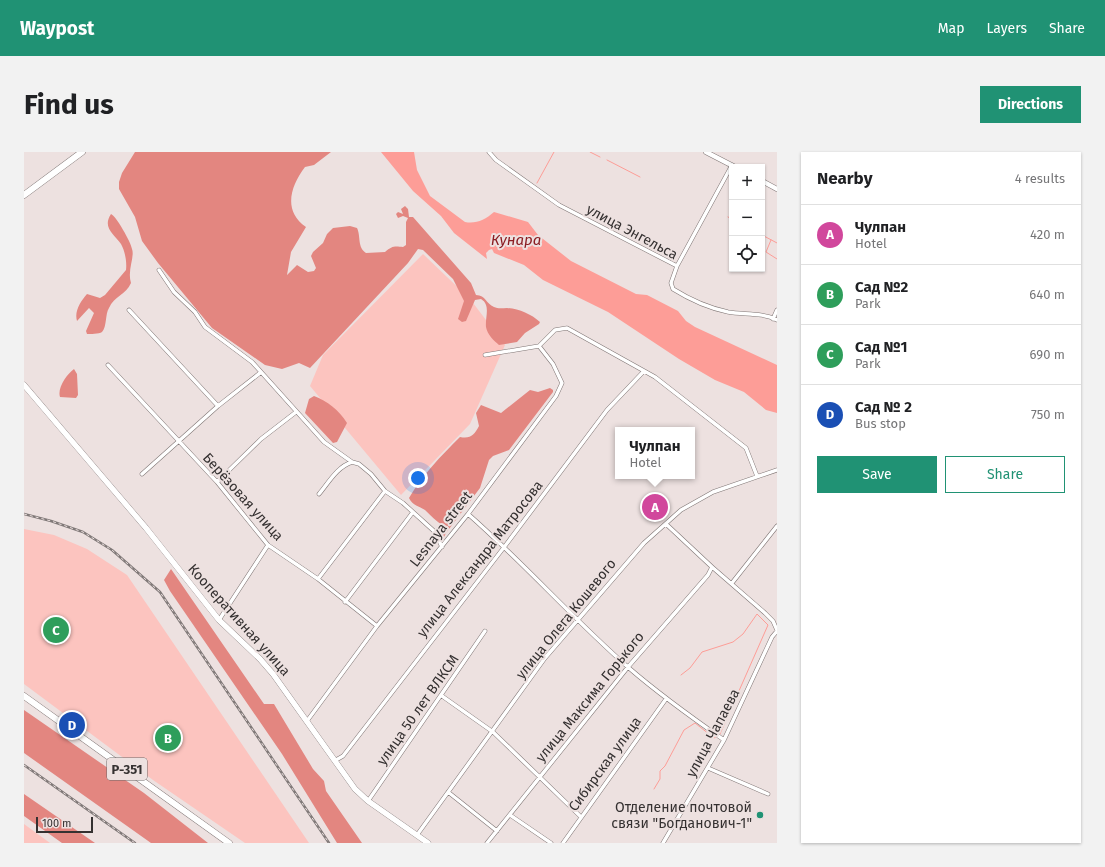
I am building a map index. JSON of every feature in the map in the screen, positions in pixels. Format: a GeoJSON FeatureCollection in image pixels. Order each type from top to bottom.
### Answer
{"type":"FeatureCollection","features":[{"type":"Feature","properties":{"kind":"main road"},"geometry":{"type":"LineString","coordinates":[[24,195],[82,152]]}},
{"type":"Feature","properties":{"kind":"main road","name":"Кооперативная улица"},"geometry":{"type":"LineString","coordinates":[[24,385],[146,528],[218,620],[260,659],[336,760],[355,789],[368,801],[428,843]]}},
{"type":"Feature","properties":{"kind":"main road","name":"Р-351"},"geometry":{"type":"LineString","coordinates":[[24,696],[230,843]]}},
{"type":"Feature","properties":{"kind":"street","name":"улица Энгельса"},"geometry":{"type":"LineString","coordinates":[[489,152],[496,160],[559,205],[677,266],[671,283],[673,289],[688,298],[728,312],[751,313],[775,320]]}},
{"type":"Feature","properties":{"kind":"street"},"geometry":{"type":"LineString","coordinates":[[706,152],[729,164]]}},
{"type":"Feature","properties":{"kind":"street"},"geometry":{"type":"LineString","coordinates":[[677,266],[729,173]]}},
{"type":"Feature","properties":{"kind":"street"},"geometry":{"type":"LineString","coordinates":[[765,183],[777,189]]}},
{"type":"Feature","properties":{"kind":"street"},"geometry":{"type":"LineString","coordinates":[[159,270],[174,292],[195,312],[205,327],[220,340],[240,352],[252,362],[260,373],[324,442],[352,462],[360,464],[371,474],[385,492],[403,503],[435,532],[442,547]]}},
{"type":"Feature","properties":{"kind":"street"},"geometry":{"type":"LineString","coordinates":[[129,310],[218,406]]}},
{"type":"Feature","properties":{"kind":"street"},"geometry":{"type":"LineString","coordinates":[[775,320],[777,310]]}},
{"type":"Feature","properties":{"kind":"street"},"geometry":{"type":"LineString","coordinates":[[485,355],[540,346],[555,330],[567,328],[655,377],[746,448],[757,476]]}},
{"type":"Feature","properties":{"kind":"street","name":"Lesnaya street"},"geometry":{"type":"LineString","coordinates":[[307,721],[377,626],[468,514],[556,396],[562,383],[553,364],[540,346]]}},
{"type":"Feature","properties":{"kind":"street","name":"Берёзовая улица"},"geometry":{"type":"LineString","coordinates":[[108,365],[216,482],[268,545],[318,579],[377,626]]}},
{"type":"Feature","properties":{"kind":"street","name":"улица Александра Матросова"},"geometry":{"type":"LineString","coordinates":[[336,760],[343,756],[505,546],[607,410],[644,371]]}},
{"type":"Feature","properties":{"kind":"street"},"geometry":{"type":"LineString","coordinates":[[142,474],[218,406],[260,373]]}},
{"type":"Feature","properties":{"kind":"street"},"geometry":{"type":"LineString","coordinates":[[216,482],[261,439],[296,412]]}},
{"type":"Feature","properties":{"kind":"street"},"geometry":{"type":"LineString","coordinates":[[320,494],[344,465],[352,462]]}},
{"type":"Feature","properties":{"kind":"street","name":"улица Олега Кошевого"},"geometry":{"type":"LineString","coordinates":[[416,835],[493,732],[545,658],[644,543],[681,510],[713,492],[777,470]]}},
{"type":"Feature","properties":{"kind":"street"},"geometry":{"type":"LineString","coordinates":[[318,579],[385,492]]}},
{"type":"Feature","properties":{"kind":"street"},"geometry":{"type":"LineString","coordinates":[[346,602],[413,512]]}},
{"type":"Feature","properties":{"kind":"street"},"geometry":{"type":"LineString","coordinates":[[468,514],[505,546],[628,667],[666,699],[724,740]]}},
{"type":"Feature","properties":{"kind":"street"},"geometry":{"type":"LineString","coordinates":[[666,524],[712,567],[765,612],[773,621],[777,630]]}},
{"type":"Feature","properties":{"kind":"street"},"geometry":{"type":"LineString","coordinates":[[732,583],[777,526]]}},
{"type":"Feature","properties":{"kind":"street"},"geometry":{"type":"LineString","coordinates":[[218,620],[268,545]]}},
{"type":"Feature","properties":{"kind":"street","name":"улица Максима Горького"},"geometry":{"type":"LineString","coordinates":[[487,843],[628,667],[708,575],[712,567]]}},
{"type":"Feature","properties":{"kind":"street","name":"улица Чапаева"},"geometry":{"type":"LineString","coordinates":[[663,843],[724,740],[772,637],[777,630]]}},
{"type":"Feature","properties":{"kind":"street","name":"улица 50 лет ВЛКСМ"},"geometry":{"type":"LineString","coordinates":[[368,801],[442,696],[485,631]]}},
{"type":"Feature","properties":{"kind":"street"},"geometry":{"type":"LineString","coordinates":[[442,696],[493,732],[580,816]]}},
{"type":"Feature","properties":{"kind":"street","name":"Сибирская улица"},"geometry":{"type":"LineString","coordinates":[[563,843],[580,816],[666,699]]}},
{"type":"Feature","properties":{"kind":"street"},"geometry":{"type":"LineString","coordinates":[[708,768],[768,794]]}},
{"type":"Feature","properties":{"kind":"street"},"geometry":{"type":"LineString","coordinates":[[448,792],[497,831]]}},
{"type":"Feature","properties":{"kind":"street"},"geometry":{"type":"LineString","coordinates":[[510,815],[551,843]]}},
{"type":"Feature","properties":{"kind":"shaded area"},"geometry":{"type":"Polygon","coordinates":[[[135,152],[331,152],[314,165],[305,167],[293,191],[291,198],[294,214],[306,227],[291,252],[287,275],[297,265],[308,272],[314,271],[316,268],[311,256],[313,252],[323,243],[327,234],[333,228],[350,226],[357,228],[361,248],[366,253],[385,252],[393,247],[403,247],[406,245],[406,222],[408,218],[403,216],[398,218],[396,214],[398,212],[403,214],[401,209],[405,206],[408,209],[409,217],[413,217],[471,283],[476,295],[482,296],[491,306],[520,311],[529,314],[540,322],[525,333],[517,342],[499,345],[491,337],[486,327],[486,304],[481,299],[475,300],[466,321],[462,322],[458,319],[464,301],[453,279],[423,250],[418,249],[408,263],[310,368],[299,363],[282,369],[265,365],[212,328],[158,263],[142,241],[135,217],[119,189],[119,182],[122,173],[135,152]]]}},
{"type":"Feature","properties":{"kind":"shaded area"},"geometry":{"type":"Polygon","coordinates":[[[111,214],[120,224],[133,252],[130,273],[131,283],[129,287],[111,304],[104,330],[97,334],[87,334],[86,331],[94,313],[89,308],[77,321],[76,314],[80,303],[87,294],[100,298],[105,295],[126,270],[125,257],[121,244],[108,227],[111,214]]]}},
{"type":"Feature","properties":{"kind":"shaded area"},"geometry":{"type":"Polygon","coordinates":[[[423,254],[470,299],[505,345],[470,424],[401,495],[310,386],[323,355],[423,254]]]}},
{"type":"Feature","properties":{"kind":"shaded area"},"geometry":{"type":"Polygon","coordinates":[[[74,369],[77,374],[78,395],[76,398],[60,397],[59,393],[63,382],[68,374],[74,369]]]}},
{"type":"Feature","properties":{"kind":"shaded area"},"geometry":{"type":"Polygon","coordinates":[[[550,388],[553,392],[509,450],[493,456],[489,460],[480,488],[444,537],[440,537],[442,525],[425,510],[414,504],[409,498],[420,481],[439,458],[460,437],[472,436],[479,426],[476,413],[481,405],[501,413],[530,390],[538,392],[550,388]]]}},
{"type":"Feature","properties":{"kind":"shaded area"},"geometry":{"type":"Polygon","coordinates":[[[314,396],[324,400],[332,406],[347,423],[337,442],[333,443],[305,413],[309,399],[314,396]]]}},
{"type":"Feature","properties":{"kind":"shaded area"},"geometry":{"type":"Polygon","coordinates":[[[24,529],[54,535],[87,549],[127,575],[309,843],[245,843],[153,780],[24,684],[24,529]]]}},
{"type":"Feature","properties":{"kind":"shaded area"},"geometry":{"type":"Polygon","coordinates":[[[171,569],[264,704],[274,704],[313,769],[324,781],[326,791],[362,843],[337,843],[282,754],[170,591],[164,580],[171,569]]]}},
{"type":"Feature","properties":{"kind":"shaded area"},"geometry":{"type":"Polygon","coordinates":[[[24,710],[144,793],[208,843],[151,843],[24,753],[24,710]]]}},
{"type":"Feature","properties":{"kind":"shaded area"},"geometry":{"type":"Polygon","coordinates":[[[24,794],[95,843],[62,843],[24,816],[24,794]]]}},
{"type":"Feature","properties":{"kind":"shaded area"},"geometry":{"type":"Polygon","coordinates":[[[24,824],[50,843],[24,843],[24,824]]]}},
{"type":"Feature","properties":{"kind":"water","name":"Кунара"},"geometry":{"type":"Polygon","coordinates":[[[381,152],[414,152],[417,170],[430,196],[465,222],[480,221],[494,212],[528,222],[538,235],[571,261],[636,294],[647,295],[678,311],[686,321],[695,327],[777,365],[777,413],[766,410],[744,392],[715,380],[679,359],[608,312],[543,280],[524,265],[494,253],[492,249],[486,253],[487,259],[454,233],[441,216],[413,191],[381,152]]]}},
{"type":"Feature","properties":{"kind":"waterway"},"geometry":{"type":"LineString","coordinates":[[537,183],[554,152]]}},
{"type":"Feature","properties":{"kind":"waterway"},"geometry":{"type":"LineString","coordinates":[[590,152],[600,157]]}},
{"type":"Feature","properties":{"kind":"waterway"},"geometry":{"type":"LineString","coordinates":[[607,160],[640,177]]}},
{"type":"Feature","properties":{"kind":"waterway"},"geometry":{"type":"LineString","coordinates":[[764,236],[777,243]]}},
{"type":"Feature","properties":{"kind":"waterway"},"geometry":{"type":"LineString","coordinates":[[771,240],[766,252],[777,259]]}},
{"type":"Feature","properties":{"kind":"waterway"},"geometry":{"type":"LineString","coordinates":[[681,675],[690,668],[702,652],[733,642],[743,634],[757,614],[768,625],[720,734]]}},
{"type":"Feature","properties":{"kind":"waterway"},"geometry":{"type":"LineString","coordinates":[[654,789],[660,779],[660,771],[665,766],[684,730],[695,723],[714,738],[717,736]]}},
{"type":"Feature","properties":{"kind":"railway"},"geometry":{"type":"LineString","coordinates":[[24,514],[83,532],[112,550],[160,592],[329,843]]}},
{"type":"Feature","properties":{"kind":"railway"},"geometry":{"type":"LineString","coordinates":[[24,765],[135,843]]}},
{"type":"Feature","properties":{"kind":"place","name":"Чулпан"},"geometry":{"type":"Point","coordinates":[655,507]}},
{"type":"Feature","properties":{"kind":"place","name":"Сад №1"},"geometry":{"type":"Point","coordinates":[56,630]}},
{"type":"Feature","properties":{"kind":"place","name":"Сад № 2"},"geometry":{"type":"Point","coordinates":[72,725]}},
{"type":"Feature","properties":{"kind":"place","name":"Сад №2"},"geometry":{"type":"Point","coordinates":[168,738]}},
{"type":"Feature","properties":{"kind":"place","name":"Отделение почтовой связи \"Богданович-1\""},"geometry":{"type":"Point","coordinates":[760,815]}}]}
